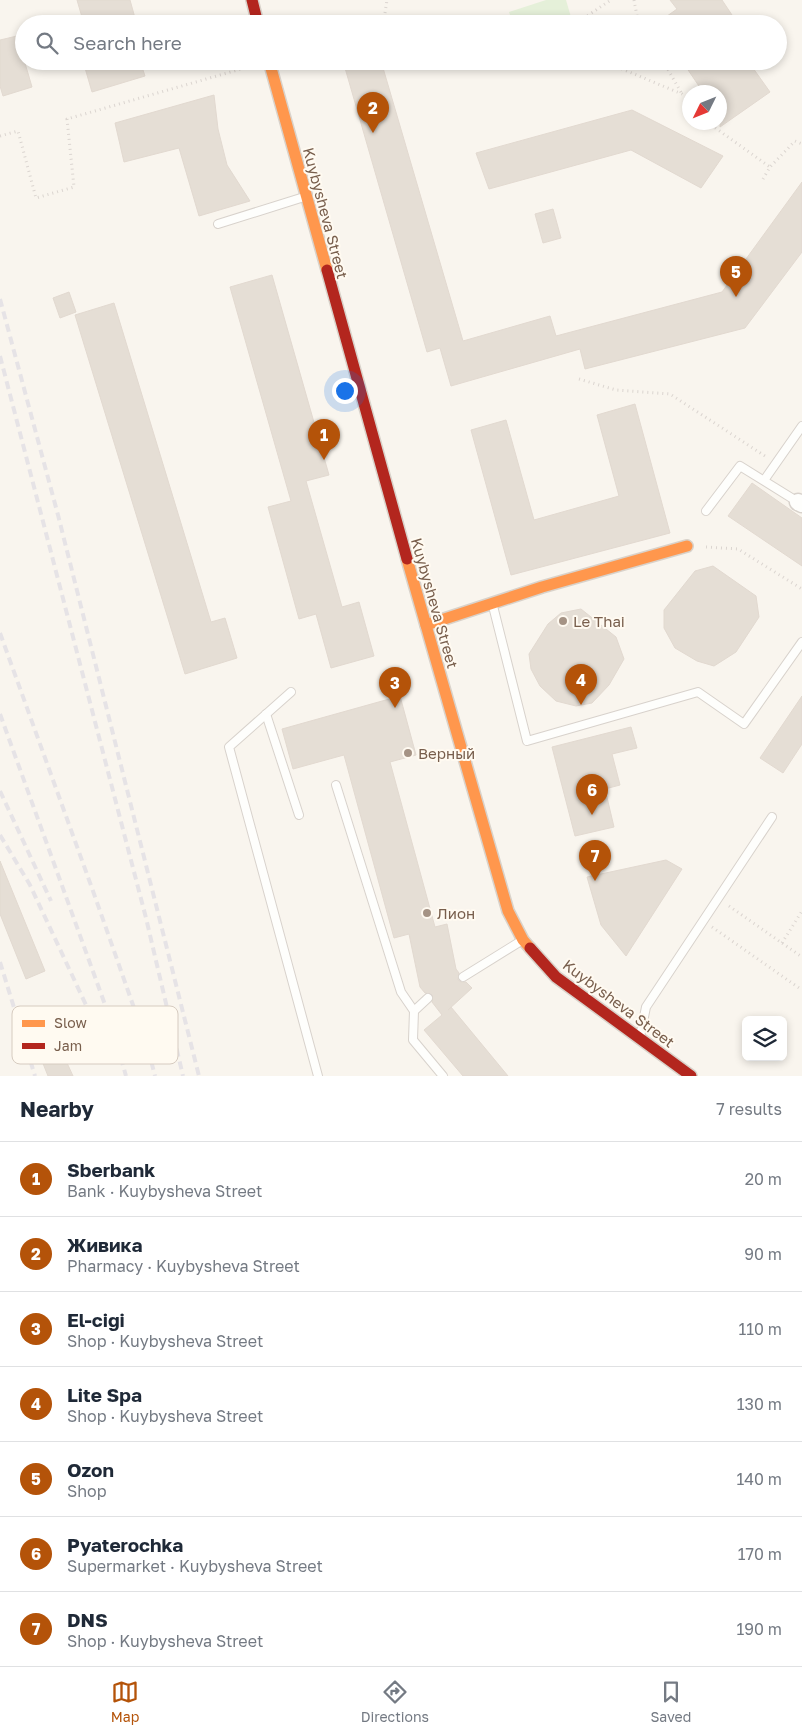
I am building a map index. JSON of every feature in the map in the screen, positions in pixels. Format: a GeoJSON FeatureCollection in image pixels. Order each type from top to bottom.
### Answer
{"type":"FeatureCollection","features":[{"type":"Feature","properties":{"kind":"street"},"geometry":{"type":"LineString","coordinates":[[252,0],[256,15]]}},
{"type":"Feature","properties":{"kind":"street","name":"Kuybysheva Street"},"geometry":{"type":"LineString","coordinates":[[271,70],[426,625],[508,911],[523,940],[556,977],[691,1076]]}},
{"type":"Feature","properties":{"kind":"street"},"geometry":{"type":"LineString","coordinates":[[426,625],[493,603],[687,546]]}},
{"type":"Feature","properties":{"kind":"lane"},"geometry":{"type":"LineString","coordinates":[[218,224],[306,196]]}},
{"type":"Feature","properties":{"kind":"lane"},"geometry":{"type":"LineString","coordinates":[[765,479],[802,426]]}},
{"type":"Feature","properties":{"kind":"lane"},"geometry":{"type":"LineString","coordinates":[[706,511],[740,466],[765,479],[800,503]]}},
{"type":"Feature","properties":{"kind":"lane"},"geometry":{"type":"LineString","coordinates":[[493,603],[527,741],[698,692],[744,724],[802,642]]}},
{"type":"Feature","properties":{"kind":"lane"},"geometry":{"type":"LineString","coordinates":[[291,692],[229,747],[318,1076]]}},
{"type":"Feature","properties":{"kind":"lane"},"geometry":{"type":"LineString","coordinates":[[266,714],[299,815]]}},
{"type":"Feature","properties":{"kind":"lane"},"geometry":{"type":"LineString","coordinates":[[336,785],[401,992],[414,1011],[413,1040],[443,1076]]}},
{"type":"Feature","properties":{"kind":"lane"},"geometry":{"type":"LineString","coordinates":[[640,1039],[646,1007],[772,817]]}},
{"type":"Feature","properties":{"kind":"lane"},"geometry":{"type":"LineString","coordinates":[[463,977],[523,940]]}},
{"type":"Feature","properties":{"kind":"lane"},"geometry":{"type":"LineString","coordinates":[[414,1011],[428,998]]}},
{"type":"Feature","properties":{"kind":"path"},"geometry":{"type":"LineString","coordinates":[[385,13],[387,0]]}},
{"type":"Feature","properties":{"kind":"path"},"geometry":{"type":"LineString","coordinates":[[588,15],[611,0]]}},
{"type":"Feature","properties":{"kind":"path"},"geometry":{"type":"LineString","coordinates":[[634,0],[637,15]]}},
{"type":"Feature","properties":{"kind":"path"},"geometry":{"type":"LineString","coordinates":[[0,136],[18,131],[36,198],[59,192],[74,187],[68,119],[238,70]]}},
{"type":"Feature","properties":{"kind":"path"},"geometry":{"type":"LineString","coordinates":[[625,70],[682,94]]}},
{"type":"Feature","properties":{"kind":"path"},"geometry":{"type":"LineString","coordinates":[[668,70],[682,94]]}},
{"type":"Feature","properties":{"kind":"path"},"geometry":{"type":"LineString","coordinates":[[719,130],[770,167]]}},
{"type":"Feature","properties":{"kind":"path"},"geometry":{"type":"LineString","coordinates":[[764,179],[770,167],[796,141],[802,144]]}},
{"type":"Feature","properties":{"kind":"path"},"geometry":{"type":"LineString","coordinates":[[578,379],[616,390],[670,394],[776,463]]}},
{"type":"Feature","properties":{"kind":"path"},"geometry":{"type":"LineString","coordinates":[[687,546],[738,549],[802,589]]}},
{"type":"Feature","properties":{"kind":"path"},"geometry":{"type":"LineString","coordinates":[[718,898],[802,957]]}},
{"type":"Feature","properties":{"kind":"path"},"geometry":{"type":"LineString","coordinates":[[782,943],[802,911]]}},
{"type":"Feature","properties":{"kind":"path"},"geometry":{"type":"LineString","coordinates":[[703,921],[802,990]]}},
{"type":"Feature","properties":{"kind":"green space"},"geometry":{"type":"Polygon","coordinates":[[[546,0],[566,0],[570,15],[510,15],[509,12],[546,0]]]}},
{"type":"Feature","properties":{"kind":"building"},"geometry":{"type":"Polygon","coordinates":[[[77,0],[130,0],[134,15],[81,15],[77,0]]]}},
{"type":"Feature","properties":{"kind":"building"},"geometry":{"type":"Polygon","coordinates":[[[670,0],[722,0],[732,15],[669,15],[677,9],[670,0]]]}},
{"type":"Feature","properties":{"kind":"building"},"geometry":{"type":"Polygon","coordinates":[[[15,36],[15,70],[27,70],[32,87],[3,96],[0,86],[0,40],[15,36]]]}},
{"type":"Feature","properties":{"kind":"building"},"geometry":{"type":"Polygon","coordinates":[[[86,70],[143,70],[145,76],[92,92],[86,70]]]}},
{"type":"Feature","properties":{"kind":"building"},"geometry":{"type":"Polygon","coordinates":[[[346,70],[384,70],[463,341],[550,316],[556,336],[722,292],[802,182],[802,252],[745,328],[585,369],[580,349],[451,386],[440,348],[427,352],[346,70]]]}},
{"type":"Feature","properties":{"kind":"building"},"geometry":{"type":"Polygon","coordinates":[[[688,70],[754,70],[770,92],[727,122],[727,85],[698,85],[688,70]]]}},
{"type":"Feature","properties":{"kind":"building"},"geometry":{"type":"Polygon","coordinates":[[[214,95],[218,129],[227,165],[250,201],[199,216],[179,148],[124,162],[115,123],[214,95]]]}},
{"type":"Feature","properties":{"kind":"building"},"geometry":{"type":"Polygon","coordinates":[[[632,110],[723,156],[701,188],[631,150],[489,189],[476,153],[632,110]]]}},
{"type":"Feature","properties":{"kind":"building"},"geometry":{"type":"Polygon","coordinates":[[[553,209],[561,238],[543,243],[535,214],[553,209]]]}},
{"type":"Feature","properties":{"kind":"building"},"geometry":{"type":"Polygon","coordinates":[[[272,275],[329,475],[306,481],[342,607],[359,602],[374,656],[331,668],[316,614],[299,619],[268,507],[291,501],[230,287],[272,275]]]}},
{"type":"Feature","properties":{"kind":"building"},"geometry":{"type":"Polygon","coordinates":[[[69,292],[76,312],[60,318],[53,298],[69,292]]]}},
{"type":"Feature","properties":{"kind":"building"},"geometry":{"type":"Polygon","coordinates":[[[114,303],[211,622],[225,618],[237,658],[185,674],[75,315],[114,303]]]}},
{"type":"Feature","properties":{"kind":"building"},"geometry":{"type":"Polygon","coordinates":[[[635,404],[670,533],[511,575],[471,430],[506,420],[534,520],[619,496],[597,415],[635,404]]]}},
{"type":"Feature","properties":{"kind":"building"},"geometry":{"type":"Polygon","coordinates":[[[752,483],[802,518],[802,566],[728,516],[752,483]]]}},
{"type":"Feature","properties":{"kind":"building"},"geometry":{"type":"Polygon","coordinates":[[[713,566],[756,596],[759,617],[736,652],[714,666],[697,661],[675,648],[664,628],[664,610],[695,571],[713,566]]]}},
{"type":"Feature","properties":{"kind":"building"},"geometry":{"type":"Polygon","coordinates":[[[581,609],[616,637],[624,659],[609,685],[592,703],[576,706],[556,701],[540,686],[531,669],[529,654],[548,624],[561,613],[581,609]]]}},
{"type":"Feature","properties":{"kind":"building"},"geometry":{"type":"Polygon","coordinates":[[[400,696],[416,755],[390,762],[435,927],[447,924],[456,969],[459,973],[458,980],[466,982],[472,988],[451,1007],[508,1076],[463,1076],[424,1030],[442,1015],[432,1002],[432,995],[425,993],[420,987],[409,934],[394,938],[344,755],[293,769],[282,729],[400,696]]]}},
{"type":"Feature","properties":{"kind":"building"},"geometry":{"type":"Polygon","coordinates":[[[802,696],[802,744],[783,773],[760,758],[802,696]]]}},
{"type":"Feature","properties":{"kind":"building"},"geometry":{"type":"Polygon","coordinates":[[[631,727],[637,748],[612,754],[620,785],[605,789],[614,827],[575,836],[552,747],[631,727]]]}},
{"type":"Feature","properties":{"kind":"building"},"geometry":{"type":"Polygon","coordinates":[[[666,860],[682,869],[626,956],[601,925],[587,877],[666,860]]]}},
{"type":"Feature","properties":{"kind":"building"},"geometry":{"type":"Polygon","coordinates":[[[0,861],[45,971],[26,979],[0,914],[0,861]]]}},
{"type":"Feature","properties":{"kind":"building"},"geometry":{"type":"Polygon","coordinates":[[[43,1064],[68,1064],[73,1076],[48,1076],[43,1064]]]}},
{"type":"Feature","properties":{"kind":"railway"},"geometry":{"type":"LineString","coordinates":[[0,299],[58,515],[199,1076]]}},
{"type":"Feature","properties":{"kind":"railway"},"geometry":{"type":"LineString","coordinates":[[0,356],[146,918],[167,1006]]}},
{"type":"Feature","properties":{"kind":"railway"},"geometry":{"type":"LineString","coordinates":[[0,633],[133,1006]]}},
{"type":"Feature","properties":{"kind":"railway"},"geometry":{"type":"LineString","coordinates":[[0,714],[105,1006]]}},
{"type":"Feature","properties":{"kind":"railway"},"geometry":{"type":"LineString","coordinates":[[0,791],[51,901]]}},
{"type":"Feature","properties":{"kind":"railway"},"geometry":{"type":"LineString","coordinates":[[0,835],[30,885],[86,1005]]}},
{"type":"Feature","properties":{"kind":"railway"},"geometry":{"type":"LineString","coordinates":[[0,962],[14,1006]]}},
{"type":"Feature","properties":{"kind":"railway"},"geometry":{"type":"LineString","coordinates":[[178,1055],[183,1076]]}},
{"type":"Feature","properties":{"kind":"railway"},"geometry":{"type":"LineString","coordinates":[[31,1064],[35,1076]]}},
{"type":"Feature","properties":{"kind":"railway"},"geometry":{"type":"LineString","coordinates":[[123,1064],[126,1076]]}},
{"type":"Feature","properties":{"kind":"railway"},"geometry":{"type":"LineString","coordinates":[[152,1064],[155,1076]]}},
{"type":"Feature","properties":{"kind":"traffic: slow"},"geometry":{"type":"LineString","coordinates":[[271,70],[327,270]]}},
{"type":"Feature","properties":{"kind":"traffic: slow"},"geometry":{"type":"LineString","coordinates":[[426,625],[542,587],[687,546]]}},
{"type":"Feature","properties":{"kind":"traffic: slow"},"geometry":{"type":"LineString","coordinates":[[407,559],[508,911],[523,940],[530,948]]}},
{"type":"Feature","properties":{"kind":"traffic: jam"},"geometry":{"type":"LineString","coordinates":[[252,0],[256,15]]}},
{"type":"Feature","properties":{"kind":"traffic: jam"},"geometry":{"type":"LineString","coordinates":[[327,270],[407,559]]}},
{"type":"Feature","properties":{"kind":"traffic: jam"},"geometry":{"type":"LineString","coordinates":[[530,948],[556,977],[691,1076]]}},
{"type":"Feature","properties":{"kind":"place","name":"Живика"},"geometry":{"type":"Point","coordinates":[373,133]}},
{"type":"Feature","properties":{"kind":"place","name":"Ozon"},"geometry":{"type":"Point","coordinates":[736,297]}},
{"type":"Feature","properties":{"kind":"place","name":"Sberbank"},"geometry":{"type":"Point","coordinates":[324,460]}},
{"type":"Feature","properties":{"kind":"place","name":"Le Thai"},"geometry":{"type":"Point","coordinates":[563,621]}},
{"type":"Feature","properties":{"kind":"place","name":"Lite Spa"},"geometry":{"type":"Point","coordinates":[581,705]}},
{"type":"Feature","properties":{"kind":"place","name":"El-cigi"},"geometry":{"type":"Point","coordinates":[395,708]}},
{"type":"Feature","properties":{"kind":"place","name":"Верный"},"geometry":{"type":"Point","coordinates":[408,753]}},
{"type":"Feature","properties":{"kind":"place","name":"Pyaterochka"},"geometry":{"type":"Point","coordinates":[592,815]}},
{"type":"Feature","properties":{"kind":"place","name":"DNS"},"geometry":{"type":"Point","coordinates":[595,881]}},
{"type":"Feature","properties":{"kind":"place","name":"Лион"},"geometry":{"type":"Point","coordinates":[427,913]}}]}
